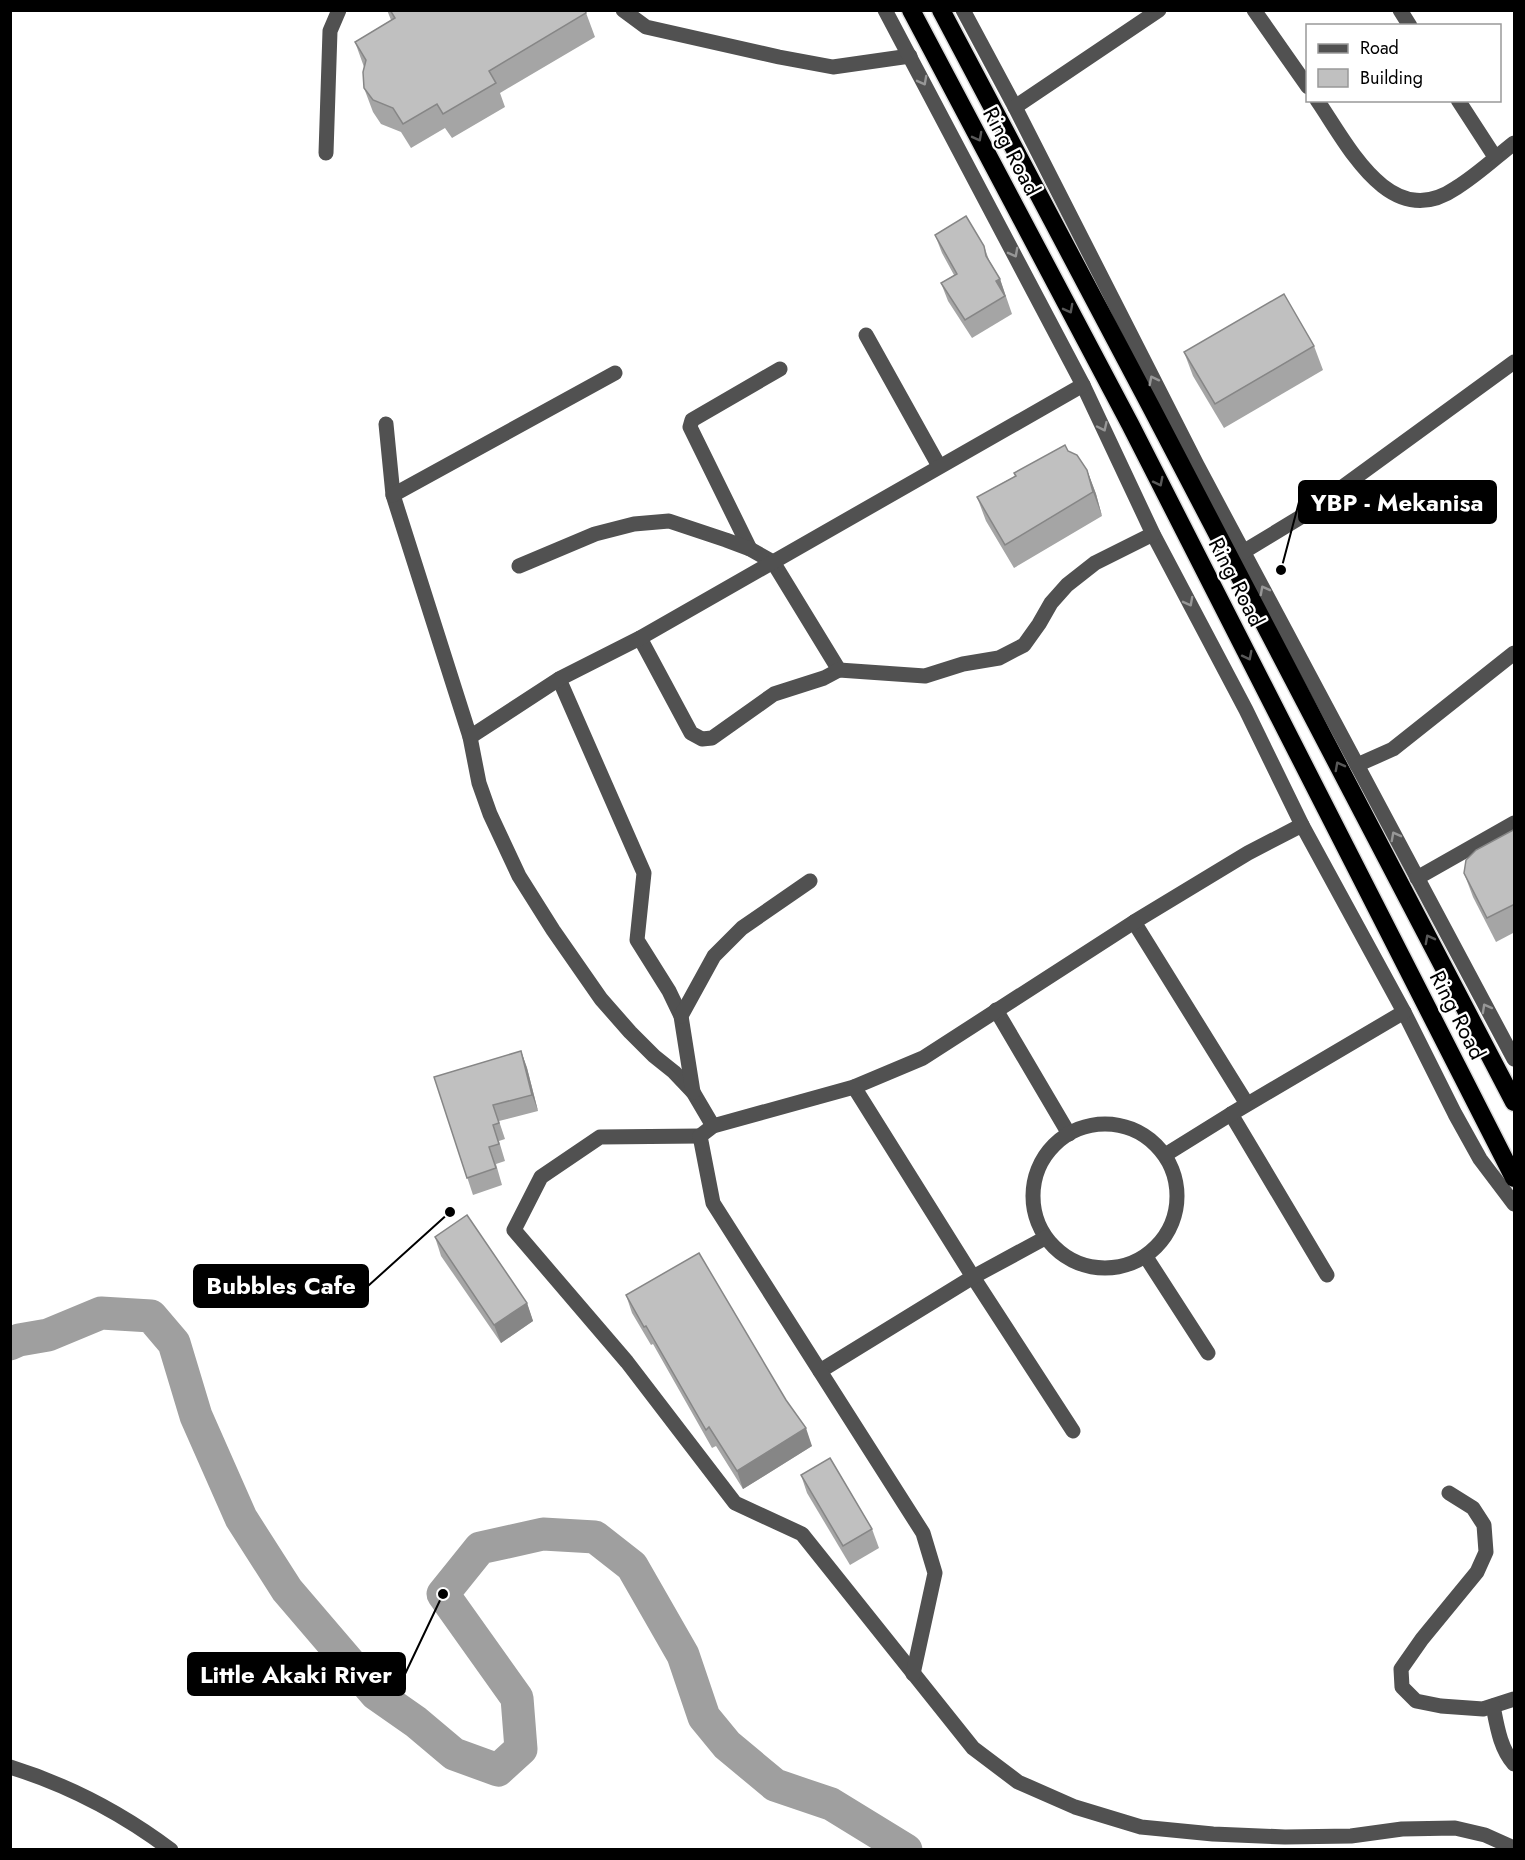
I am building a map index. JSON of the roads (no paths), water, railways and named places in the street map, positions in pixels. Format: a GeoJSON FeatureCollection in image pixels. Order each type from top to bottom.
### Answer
{"type":"FeatureCollection","features":[{"type":"Feature","properties":{"kind":"highway","name":"Ring Road"},"geometry":{"type":"LineString","coordinates":[[911,10],[1130,424],[1515,1178]]}},
{"type":"Feature","properties":{"kind":"highway","name":"Ring Road"},"geometry":{"type":"LineString","coordinates":[[940,10],[1515,1102]]}},
{"type":"Feature","properties":{"kind":"street"},"geometry":{"type":"LineString","coordinates":[[326,153],[330,31],[339,10]]}},
{"type":"Feature","properties":{"kind":"street"},"geometry":{"type":"LineString","coordinates":[[623,10],[646,27],[833,67],[910,56]]}},
{"type":"Feature","properties":{"kind":"street"},"geometry":{"type":"LineString","coordinates":[[885,10],[1083,385],[1153,534],[1246,710],[1302,825],[1404,1012],[1480,1159],[1515,1204]]}},
{"type":"Feature","properties":{"kind":"street"},"geometry":{"type":"LineString","coordinates":[[963,10],[1015,107],[1191,455],[1515,1059]]}},
{"type":"Feature","properties":{"kind":"street"},"geometry":{"type":"LineString","coordinates":[[1015,107],[1159,10]]}},
{"type":"Feature","properties":{"kind":"street"},"geometry":{"type":"LineString","coordinates":[[1254,10],[1306,84]]}},
{"type":"Feature","properties":{"kind":"street"},"geometry":{"type":"LineString","coordinates":[[1400,10],[1409,24]]}},
{"type":"Feature","properties":{"kind":"street"},"geometry":{"type":"LineString","coordinates":[[1318,102],[1365,170],[1381,186],[1399,197],[1418,201],[1438,198],[1456,189],[1515,143]]}},
{"type":"Feature","properties":{"kind":"street"},"geometry":{"type":"LineString","coordinates":[[1459,102],[1495,157]]}},
{"type":"Feature","properties":{"kind":"street"},"geometry":{"type":"LineString","coordinates":[[866,335],[939,466]]}},
{"type":"Feature","properties":{"kind":"street"},"geometry":{"type":"LineString","coordinates":[[1243,552],[1304,515],[1515,362]]}},
{"type":"Feature","properties":{"kind":"street"},"geometry":{"type":"LineString","coordinates":[[750,549],[690,427],[692,420],[780,369]]}},
{"type":"Feature","properties":{"kind":"street"},"geometry":{"type":"LineString","coordinates":[[393,495],[615,373]]}},
{"type":"Feature","properties":{"kind":"street"},"geometry":{"type":"LineString","coordinates":[[470,737],[559,679],[640,638],[1083,385]]}},
{"type":"Feature","properties":{"kind":"street"},"geometry":{"type":"LineString","coordinates":[[386,424],[393,495],[470,737],[479,783],[490,814],[519,876],[601,999],[630,1032],[693,1092],[713,1126]]}},
{"type":"Feature","properties":{"kind":"street"},"geometry":{"type":"LineString","coordinates":[[519,566],[595,534],[634,524],[669,521],[750,549],[773,562],[839,670]]}},
{"type":"Feature","properties":{"kind":"street"},"geometry":{"type":"LineString","coordinates":[[640,638],[692,733],[702,739],[712,738],[774,694],[824,678],[839,670],[925,676],[963,664],[999,657],[1024,645],[1040,624],[1051,603],[1067,585],[1095,564],[1153,534]]}},
{"type":"Feature","properties":{"kind":"street"},"geometry":{"type":"LineString","coordinates":[[1357,765],[1393,749],[1515,653]]}},
{"type":"Feature","properties":{"kind":"street"},"geometry":{"type":"LineString","coordinates":[[559,679],[644,873],[637,940],[669,991],[681,1016],[693,1092]]}},
{"type":"Feature","properties":{"kind":"street"},"geometry":{"type":"LineString","coordinates":[[1417,878],[1515,823]]}},
{"type":"Feature","properties":{"kind":"street"},"geometry":{"type":"LineString","coordinates":[[1302,825],[1248,853],[1134,922],[923,1058],[854,1087],[713,1126],[700,1136],[600,1137],[540,1177],[514,1230],[627,1362],[735,1503],[802,1534],[973,1748],[1018,1782],[1076,1807],[1141,1827],[1213,1834],[1285,1837],[1351,1836],[1402,1829],[1455,1828],[1485,1835],[1515,1848]]}},
{"type":"Feature","properties":{"kind":"street"},"geometry":{"type":"LineString","coordinates":[[681,1016],[714,956],[742,928],[810,881]]}},
{"type":"Feature","properties":{"kind":"street"},"geometry":{"type":"LineString","coordinates":[[1134,922],[1247,1104]]}},
{"type":"Feature","properties":{"kind":"street"},"geometry":{"type":"LineString","coordinates":[[996,1010],[1069,1134]]}},
{"type":"Feature","properties":{"kind":"street"},"geometry":{"type":"LineString","coordinates":[[1165,1155],[1231,1113],[1404,1012]]}},
{"type":"Feature","properties":{"kind":"street"},"geometry":{"type":"LineString","coordinates":[[854,1087],[1072,1431]]}},
{"type":"Feature","properties":{"kind":"street"},"geometry":{"type":"LineString","coordinates":[[1231,1113],[1327,1275]]}},
{"type":"Feature","properties":{"kind":"street"},"geometry":{"type":"LineString","coordinates":[[1112,1125],[1134,1130],[1153,1142],[1165,1155],[1175,1180],[1177,1202],[1172,1223],[1160,1242],[1146,1257],[1124,1266],[1102,1268],[1080,1264],[1060,1253],[1045,1238],[1035,1216],[1033,1192],[1035,1181],[1038,1169],[1051,1149],[1069,1134],[1090,1126],[1112,1125]]}},
{"type":"Feature","properties":{"kind":"street"},"geometry":{"type":"LineString","coordinates":[[700,1136],[713,1203],[923,1533],[935,1573],[913,1674]]}},
{"type":"Feature","properties":{"kind":"street"},"geometry":{"type":"LineString","coordinates":[[820,1371],[973,1277],[1045,1238]]}},
{"type":"Feature","properties":{"kind":"street"},"geometry":{"type":"LineString","coordinates":[[1146,1257],[1208,1353]]}},
{"type":"Feature","properties":{"kind":"street"},"geometry":{"type":"LineString","coordinates":[[1449,1493],[1473,1508],[1484,1525],[1486,1552],[1477,1572],[1422,1639],[1401,1669],[1402,1688],[1416,1701],[1441,1706],[1483,1709],[1515,1699]]}},
{"type":"Feature","properties":{"kind":"street"},"geometry":{"type":"LineString","coordinates":[[1492,1706],[1498,1735],[1510,1760],[1515,1764]]}},
{"type":"Feature","properties":{"kind":"street"},"geometry":{"type":"LineString","coordinates":[[10,1767],[94,1801],[144,1829],[171,1850]]}},
{"type":"Feature","properties":{"kind":"waterway"},"geometry":{"type":"LineString","coordinates":[[10,1344],[19,1340],[48,1335],[101,1313],[151,1316],[174,1343],[196,1416],[241,1518],[287,1590],[376,1694],[416,1722],[454,1754],[498,1770],[521,1749],[517,1698],[443,1594],[480,1548],[543,1534],[595,1537],[632,1566],[683,1655],[704,1717],[727,1745],[775,1785],[831,1804],[906,1850]]}},
{"type":"Feature","properties":{"kind":"place","name":"YBP - Mekanisa"},"geometry":{"type":"Point","coordinates":[1281,570]}},
{"type":"Feature","properties":{"kind":"place","name":"Bubbles Cafe"},"geometry":{"type":"Point","coordinates":[450,1212]}},
{"type":"Feature","properties":{"kind":"place","name":"Little Akaki River"},"geometry":{"type":"Point","coordinates":[443,1594]}}]}
